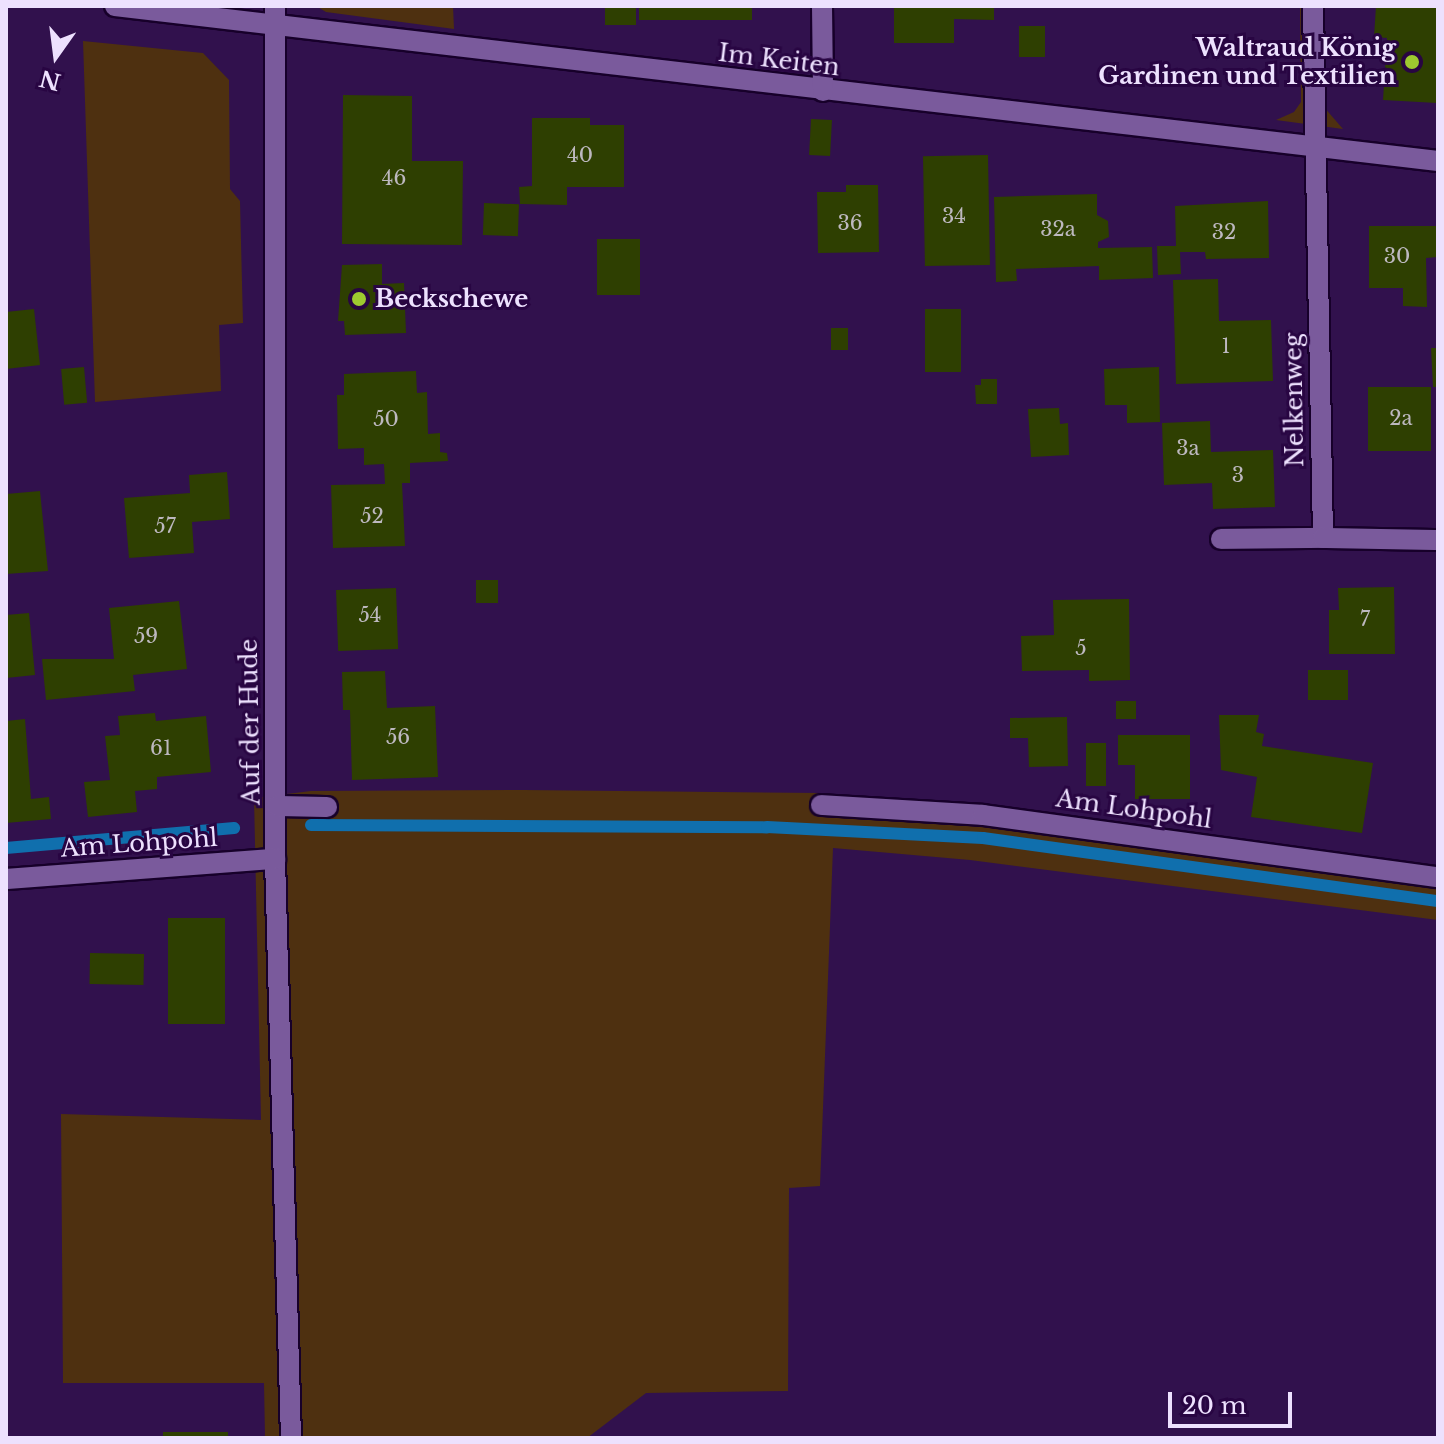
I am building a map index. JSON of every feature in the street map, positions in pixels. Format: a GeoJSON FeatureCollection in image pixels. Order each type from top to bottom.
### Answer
{"type":"FeatureCollection","features":[{"type":"Feature","properties":{"kind":"street","name":"Im Keiten"},"geometry":{"type":"LineString","coordinates":[[115,6],[275,16],[823,91],[1438,161]]}},
{"type":"Feature","properties":{"kind":"street"},"geometry":{"type":"LineString","coordinates":[[822,6],[823,91]]}},
{"type":"Feature","properties":{"kind":"street","name":"Nelkenweg"},"geometry":{"type":"LineString","coordinates":[[1313,6],[1323,538]]}},
{"type":"Feature","properties":{"kind":"street","name":"Auf der Hude"},"geometry":{"type":"LineString","coordinates":[[275,16],[275,859],[288,1174],[291,1438]]}},
{"type":"Feature","properties":{"kind":"street"},"geometry":{"type":"LineString","coordinates":[[1221,539],[1438,540]]}},
{"type":"Feature","properties":{"kind":"street","name":"Am Lohpohl"},"geometry":{"type":"LineString","coordinates":[[821,805],[983,815],[1438,877]]}},
{"type":"Feature","properties":{"kind":"street"},"geometry":{"type":"LineString","coordinates":[[277,806],[327,807]]}},
{"type":"Feature","properties":{"kind":"street","name":"Am Lohpohl"},"geometry":{"type":"LineString","coordinates":[[6,879],[275,859]]}},
{"type":"Feature","properties":{"kind":"shaded area"},"geometry":{"type":"Polygon","coordinates":[[[316,6],[453,6],[454,29],[326,12],[316,6]]]}},
{"type":"Feature","properties":{"kind":"shaded area"},"geometry":{"type":"Polygon","coordinates":[[[1300,6],[1323,6],[1323,106],[1343,129],[1276,120],[1294,112],[1301,102],[1300,6]]]}},
{"type":"Feature","properties":{"kind":"shaded area"},"geometry":{"type":"Polygon","coordinates":[[[83,41],[203,53],[229,80],[230,189],[240,201],[243,323],[219,325],[221,391],[95,402],[83,41]]]}},
{"type":"Feature","properties":{"kind":"shaded area"},"geometry":{"type":"Polygon","coordinates":[[[311,791],[821,793],[996,809],[1438,868],[1438,920],[970,860],[833,848],[820,1186],[789,1188],[788,1391],[646,1393],[587,1438],[265,1438],[264,1383],[63,1383],[61,1114],[261,1120],[254,798],[311,791]]]}},
{"type":"Feature","properties":{"kind":"building"},"geometry":{"type":"Polygon","coordinates":[[[605,6],[636,6],[636,25],[605,25],[605,6]]]}},
{"type":"Feature","properties":{"kind":"building"},"geometry":{"type":"Polygon","coordinates":[[[639,6],[752,6],[752,20],[639,20],[639,6]]]}},
{"type":"Feature","properties":{"kind":"building"},"geometry":{"type":"Polygon","coordinates":[[[894,6],[994,6],[994,20],[954,19],[954,43],[894,43],[894,6]]]}},
{"type":"Feature","properties":{"kind":"building","name":"Waltraud König Gardinen und Textilien"},"geometry":{"type":"Polygon","coordinates":[[[1376,6],[1438,6],[1437,103],[1383,100],[1387,38],[1374,37],[1376,6]]]}},
{"type":"Feature","properties":{"kind":"building"},"geometry":{"type":"Polygon","coordinates":[[[1019,26],[1045,26],[1045,57],[1019,57],[1019,26]]]}},
{"type":"Feature","properties":{"kind":"building"},"geometry":{"type":"Polygon","coordinates":[[[343,95],[412,96],[412,161],[463,161],[462,245],[342,244],[343,95]]]}},
{"type":"Feature","properties":{"kind":"building"},"geometry":{"type":"Polygon","coordinates":[[[532,118],[590,118],[590,125],[624,125],[624,187],[567,187],[567,205],[520,204],[519,187],[532,186],[532,118]]]}},
{"type":"Feature","properties":{"kind":"building"},"geometry":{"type":"Polygon","coordinates":[[[811,119],[832,120],[830,156],[809,155],[811,119]]]}},
{"type":"Feature","properties":{"kind":"building"},"geometry":{"type":"Polygon","coordinates":[[[988,155],[990,265],[925,266],[923,156],[988,155]]]}},
{"type":"Feature","properties":{"kind":"building"},"geometry":{"type":"Polygon","coordinates":[[[846,185],[878,185],[879,252],[818,253],[817,192],[846,192],[846,185]]]}},
{"type":"Feature","properties":{"kind":"building"},"geometry":{"type":"Polygon","coordinates":[[[1097,194],[1097,215],[1108,221],[1109,237],[1098,242],[1098,248],[1152,247],[1153,278],[1099,280],[1099,266],[1016,269],[1017,281],[996,282],[994,197],[1097,194]]]}},
{"type":"Feature","properties":{"kind":"building"},"geometry":{"type":"Polygon","coordinates":[[[1268,201],[1269,258],[1206,259],[1205,252],[1180,252],[1181,274],[1158,275],[1157,246],[1176,246],[1175,206],[1268,201]]]}},
{"type":"Feature","properties":{"kind":"building"},"geometry":{"type":"Polygon","coordinates":[[[484,203],[519,204],[518,236],[483,235],[484,203]]]}},
{"type":"Feature","properties":{"kind":"building"},"geometry":{"type":"Polygon","coordinates":[[[1369,226],[1438,226],[1438,257],[1426,258],[1427,307],[1403,306],[1403,288],[1369,288],[1369,226]]]}},
{"type":"Feature","properties":{"kind":"building"},"geometry":{"type":"Polygon","coordinates":[[[597,239],[640,239],[640,295],[597,295],[597,239]]]}},
{"type":"Feature","properties":{"kind":"building"},"geometry":{"type":"Polygon","coordinates":[[[382,264],[382,284],[404,283],[406,333],[345,335],[344,321],[338,321],[342,265],[382,264]]]}},
{"type":"Feature","properties":{"kind":"building"},"geometry":{"type":"Polygon","coordinates":[[[1218,279],[1219,321],[1271,320],[1273,381],[1176,384],[1173,280],[1218,279]]]}},
{"type":"Feature","properties":{"kind":"building"},"geometry":{"type":"Polygon","coordinates":[[[34,309],[40,365],[6,369],[6,312],[34,309]]]}},
{"type":"Feature","properties":{"kind":"building"},"geometry":{"type":"Polygon","coordinates":[[[925,309],[961,309],[961,372],[925,372],[925,309]]]}},
{"type":"Feature","properties":{"kind":"building"},"geometry":{"type":"Polygon","coordinates":[[[831,328],[848,328],[848,350],[831,350],[831,328]]]}},
{"type":"Feature","properties":{"kind":"building"},"geometry":{"type":"Polygon","coordinates":[[[1431,348],[1438,348],[1438,387],[1433,387],[1431,348]]]}},
{"type":"Feature","properties":{"kind":"building"},"geometry":{"type":"Polygon","coordinates":[[[84,367],[87,403],[64,405],[61,369],[84,367]]]}},
{"type":"Feature","properties":{"kind":"building"},"geometry":{"type":"Polygon","coordinates":[[[1159,367],[1160,422],[1127,423],[1127,405],[1105,405],[1104,369],[1159,367]]]}},
{"type":"Feature","properties":{"kind":"building"},"geometry":{"type":"Polygon","coordinates":[[[416,371],[417,393],[427,392],[428,434],[440,433],[440,452],[447,453],[448,461],[410,463],[410,483],[402,483],[405,546],[333,548],[331,485],[385,484],[384,464],[364,465],[364,448],[338,449],[337,395],[344,395],[344,374],[416,371]]]}},
{"type":"Feature","properties":{"kind":"building"},"geometry":{"type":"Polygon","coordinates":[[[981,379],[997,379],[997,404],[976,404],[975,385],[981,385],[981,379]]]}},
{"type":"Feature","properties":{"kind":"building"},"geometry":{"type":"Polygon","coordinates":[[[1368,387],[1431,387],[1431,451],[1368,451],[1368,387]]]}},
{"type":"Feature","properties":{"kind":"building"},"geometry":{"type":"Polygon","coordinates":[[[1059,408],[1060,424],[1068,423],[1069,455],[1031,457],[1028,409],[1059,408]]]}},
{"type":"Feature","properties":{"kind":"building"},"geometry":{"type":"Polygon","coordinates":[[[1210,421],[1211,452],[1273,450],[1275,507],[1213,509],[1212,483],[1164,485],[1162,423],[1210,421]]]}},
{"type":"Feature","properties":{"kind":"building"},"geometry":{"type":"Polygon","coordinates":[[[227,472],[230,519],[192,522],[194,553],[129,558],[124,498],[190,493],[189,475],[227,472]]]}},
{"type":"Feature","properties":{"kind":"building"},"geometry":{"type":"Polygon","coordinates":[[[40,491],[48,571],[6,574],[6,494],[40,491]]]}},
{"type":"Feature","properties":{"kind":"building"},"geometry":{"type":"Polygon","coordinates":[[[476,580],[498,580],[498,603],[476,603],[476,580]]]}},
{"type":"Feature","properties":{"kind":"building"},"geometry":{"type":"Polygon","coordinates":[[[1394,587],[1395,654],[1329,654],[1329,610],[1339,610],[1338,588],[1394,587]]]}},
{"type":"Feature","properties":{"kind":"building"},"geometry":{"type":"Polygon","coordinates":[[[396,588],[398,649],[338,651],[336,590],[396,588]]]}},
{"type":"Feature","properties":{"kind":"building"},"geometry":{"type":"Polygon","coordinates":[[[1129,599],[1130,680],[1089,681],[1089,670],[1022,671],[1021,636],[1054,635],[1053,600],[1129,599]]]}},
{"type":"Feature","properties":{"kind":"building"},"geometry":{"type":"Polygon","coordinates":[[[179,601],[187,669],[133,675],[135,691],[46,700],[42,659],[114,659],[109,608],[179,601]]]}},
{"type":"Feature","properties":{"kind":"building"},"geometry":{"type":"Polygon","coordinates":[[[29,613],[35,675],[6,678],[6,615],[29,613]]]}},
{"type":"Feature","properties":{"kind":"building"},"geometry":{"type":"Polygon","coordinates":[[[1308,670],[1348,670],[1348,700],[1308,700],[1308,670]]]}},
{"type":"Feature","properties":{"kind":"building"},"geometry":{"type":"Polygon","coordinates":[[[385,671],[387,708],[435,706],[438,777],[352,780],[350,710],[343,710],[342,672],[385,671]]]}},
{"type":"Feature","properties":{"kind":"building"},"geometry":{"type":"Polygon","coordinates":[[[1116,701],[1136,701],[1136,719],[1116,719],[1116,701]]]}},
{"type":"Feature","properties":{"kind":"building"},"geometry":{"type":"Polygon","coordinates":[[[155,713],[156,721],[206,716],[211,772],[157,777],[157,789],[135,791],[137,812],[88,817],[84,782],[110,780],[105,736],[120,735],[118,716],[155,713]]]}},
{"type":"Feature","properties":{"kind":"building"},"geometry":{"type":"Polygon","coordinates":[[[1219,715],[1259,715],[1256,732],[1264,734],[1262,746],[1373,763],[1362,833],[1251,817],[1257,777],[1221,770],[1219,715]]]}},
{"type":"Feature","properties":{"kind":"building"},"geometry":{"type":"Polygon","coordinates":[[[1067,717],[1068,766],[1029,767],[1028,738],[1010,738],[1010,718],[1067,717]]]}},
{"type":"Feature","properties":{"kind":"building"},"geometry":{"type":"Polygon","coordinates":[[[25,719],[31,799],[49,797],[51,819],[6,823],[6,721],[25,719]]]}},
{"type":"Feature","properties":{"kind":"building"},"geometry":{"type":"Polygon","coordinates":[[[1118,735],[1190,735],[1190,799],[1135,799],[1135,765],[1118,765],[1118,735]]]}},
{"type":"Feature","properties":{"kind":"building"},"geometry":{"type":"Polygon","coordinates":[[[1086,743],[1106,743],[1106,786],[1086,786],[1086,743]]]}},
{"type":"Feature","properties":{"kind":"building"},"geometry":{"type":"Polygon","coordinates":[[[168,918],[225,918],[225,1024],[168,1024],[168,918]]]}},
{"type":"Feature","properties":{"kind":"building"},"geometry":{"type":"Polygon","coordinates":[[[90,953],[144,954],[143,985],[89,984],[90,953]]]}},
{"type":"Feature","properties":{"kind":"building"},"geometry":{"type":"Polygon","coordinates":[[[163,1432],[228,1432],[228,1438],[163,1438],[163,1432]]]}},
{"type":"Feature","properties":{"kind":"waterway"},"geometry":{"type":"LineString","coordinates":[[311,825],[767,827],[983,838],[1438,901]]}},
{"type":"Feature","properties":{"kind":"waterway"},"geometry":{"type":"LineString","coordinates":[[6,848],[234,828]]}},
{"type":"Feature","properties":{"kind":"place","name":"Waltraud König Gardinen und Textilien"},"geometry":{"type":"Point","coordinates":[1412,62]}},
{"type":"Feature","properties":{"kind":"place","name":"Beckschewe"},"geometry":{"type":"Point","coordinates":[359,299]}}]}
